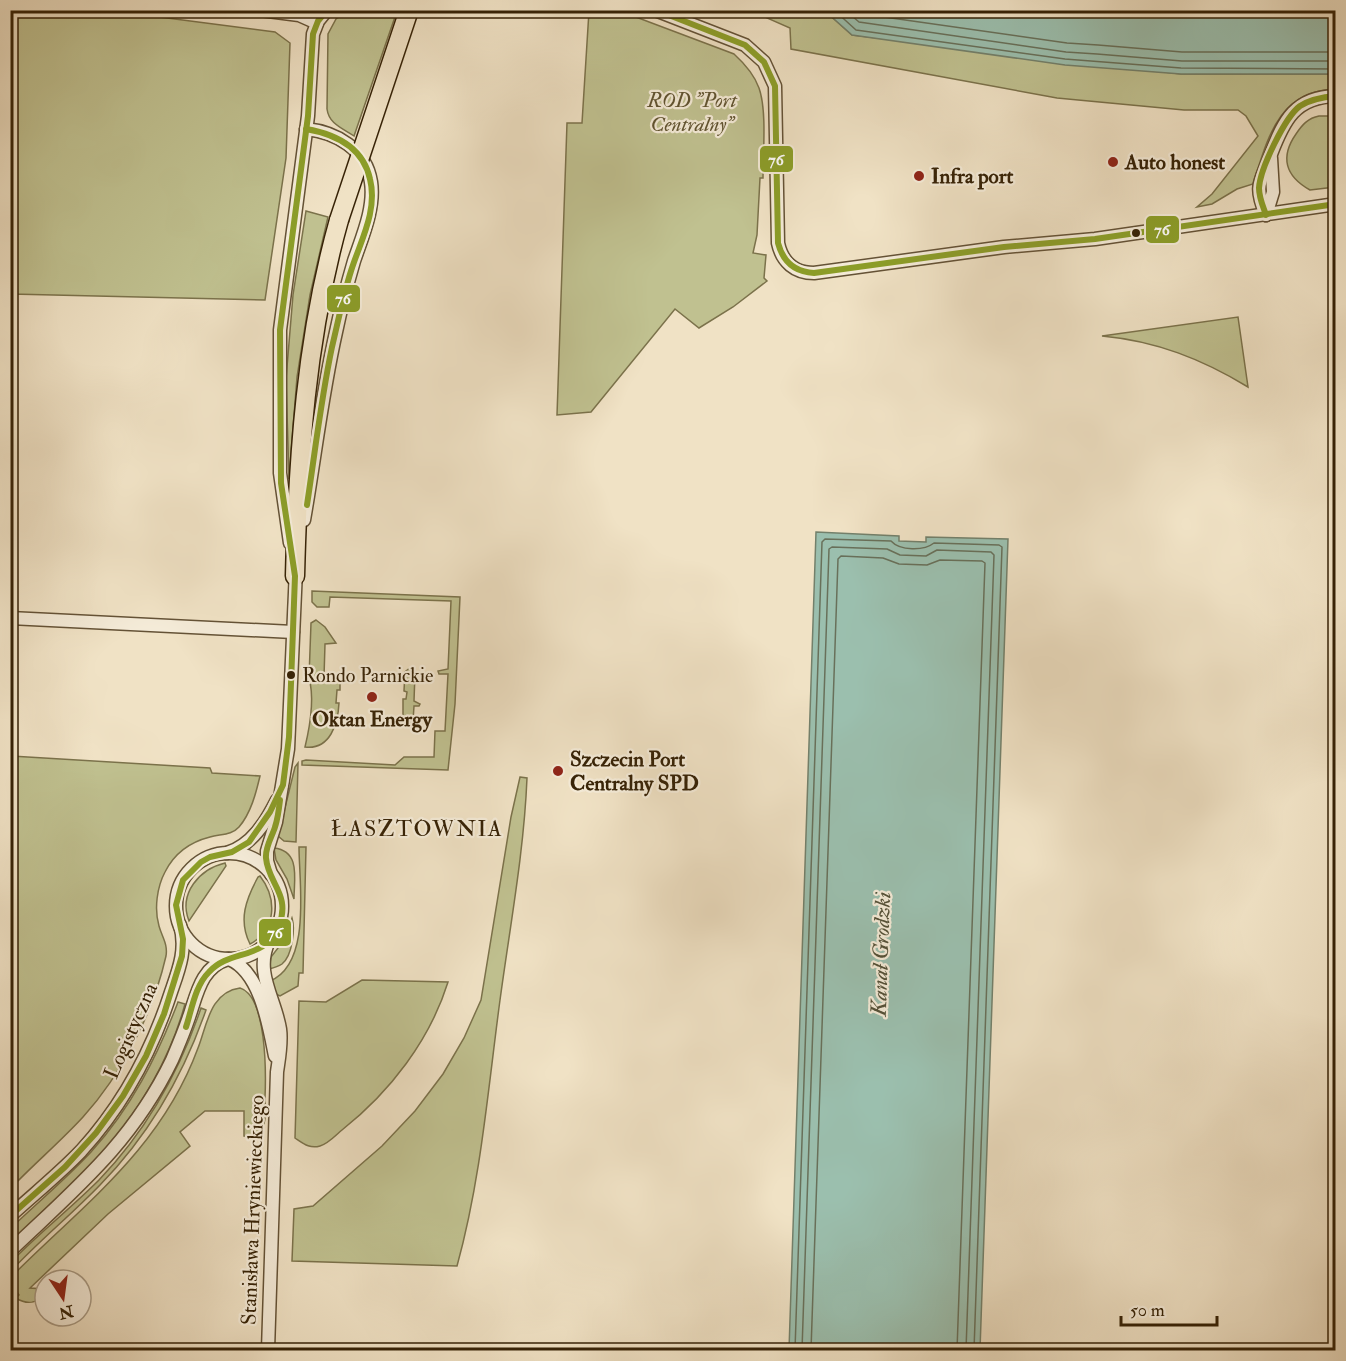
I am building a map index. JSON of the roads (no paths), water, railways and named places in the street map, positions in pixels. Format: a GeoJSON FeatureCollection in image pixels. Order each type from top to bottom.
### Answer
{"type":"FeatureCollection","features":[{"type":"Feature","properties":{"kind":"main road"},"geometry":{"type":"LineString","coordinates":[[295,576],[300,455],[308,365],[321,290],[339,220],[409,10]]}},
{"type":"Feature","properties":{"kind":"street"},"geometry":{"type":"LineString","coordinates":[[260,10],[299,15],[317,23]]}},
{"type":"Feature","properties":{"kind":"street"},"geometry":{"type":"LineString","coordinates":[[295,576],[281,483],[279,352],[283,301],[306,129],[313,34],[317,23],[327,10]]}},
{"type":"Feature","properties":{"kind":"street"},"geometry":{"type":"LineString","coordinates":[[655,10],[740,42],[758,55],[769,69],[776,94],[777,242],[781,254],[790,266],[800,271],[814,273],[1266,216],[1335,204]]}},
{"type":"Feature","properties":{"kind":"street"},"geometry":{"type":"LineString","coordinates":[[1266,216],[1258,188],[1281,129],[1294,111],[1316,98],[1335,96]]}},
{"type":"Feature","properties":{"kind":"street"},"geometry":{"type":"LineString","coordinates":[[271,874],[260,863],[236,854],[210,857],[201,862],[183,880],[177,900],[180,925],[188,939],[213,957],[228,959],[248,956],[269,941],[279,923],[282,908],[280,892],[267,861],[267,851],[276,822],[289,744],[295,576],[326,379],[345,294],[369,214],[372,190],[367,168],[354,149],[331,134],[306,129]]}},
{"type":"Feature","properties":{"kind":"street"},"geometry":{"type":"LineString","coordinates":[[10,618],[293,632]]}},
{"type":"Feature","properties":{"kind":"street"},"geometry":{"type":"LineString","coordinates":[[225,854],[241,847],[253,838],[273,808],[283,784]]}},
{"type":"Feature","properties":{"kind":"street","name":"Logistyczna"},"geometry":{"type":"LineString","coordinates":[[10,1216],[89,1142],[135,1076],[160,1024],[182,960],[183,942],[180,925]]}},
{"type":"Feature","properties":{"kind":"street","name":"Stanisława Hryniewieckiego"},"geometry":{"type":"LineString","coordinates":[[268,1350],[280,1030],[263,967],[264,954],[269,941]]}},
{"type":"Feature","properties":{"kind":"street"},"geometry":{"type":"LineString","coordinates":[[10,1251],[94,1172],[128,1132],[151,1098],[173,1058],[202,980],[213,967],[228,959]]}},
{"type":"Feature","properties":{"kind":"street","name":"Stanisława Hryniewieckiego"},"geometry":{"type":"LineString","coordinates":[[228,959],[241,966],[252,981],[267,1021],[277,1072]]}},
{"type":"Feature","properties":{"kind":"water"},"geometry":{"type":"Polygon","coordinates":[[[825,11],[1335,11],[1335,74],[1181,74],[1065,65],[852,35],[825,11]]]}},
{"type":"Feature","properties":{"kind":"water","name":"Kanał Grodzki"},"geometry":{"type":"Polygon","coordinates":[[[816,532],[899,536],[899,541],[926,542],[926,537],[1008,539],[980,1350],[789,1350],[816,532]]]}},
{"type":"Feature","properties":{"kind":"place","name":"Auto honest"},"geometry":{"type":"Point","coordinates":[1113,162]}},
{"type":"Feature","properties":{"kind":"place","name":"Infra port"},"geometry":{"type":"Point","coordinates":[919,176]}},
{"type":"Feature","properties":{"kind":"place","name":"Rondo Parnickie"},"geometry":{"type":"Point","coordinates":[291,675]}},
{"type":"Feature","properties":{"kind":"place","name":"Oktan Energy"},"geometry":{"type":"Point","coordinates":[372,697]}},
{"type":"Feature","properties":{"kind":"place","name":"Szczecin Port Centralny SPD"},"geometry":{"type":"Point","coordinates":[558,771]}},
{"type":"Feature","properties":{"kind":"district","name":"ŁASZTOWNIA"},"geometry":{"type":"Point","coordinates":[417,829]}},
{"type":"Feature","properties":{"kind":"park label","name":"ROD \"Port Centralny\""},"geometry":{"type":"Point","coordinates":[692,112]}}]}
